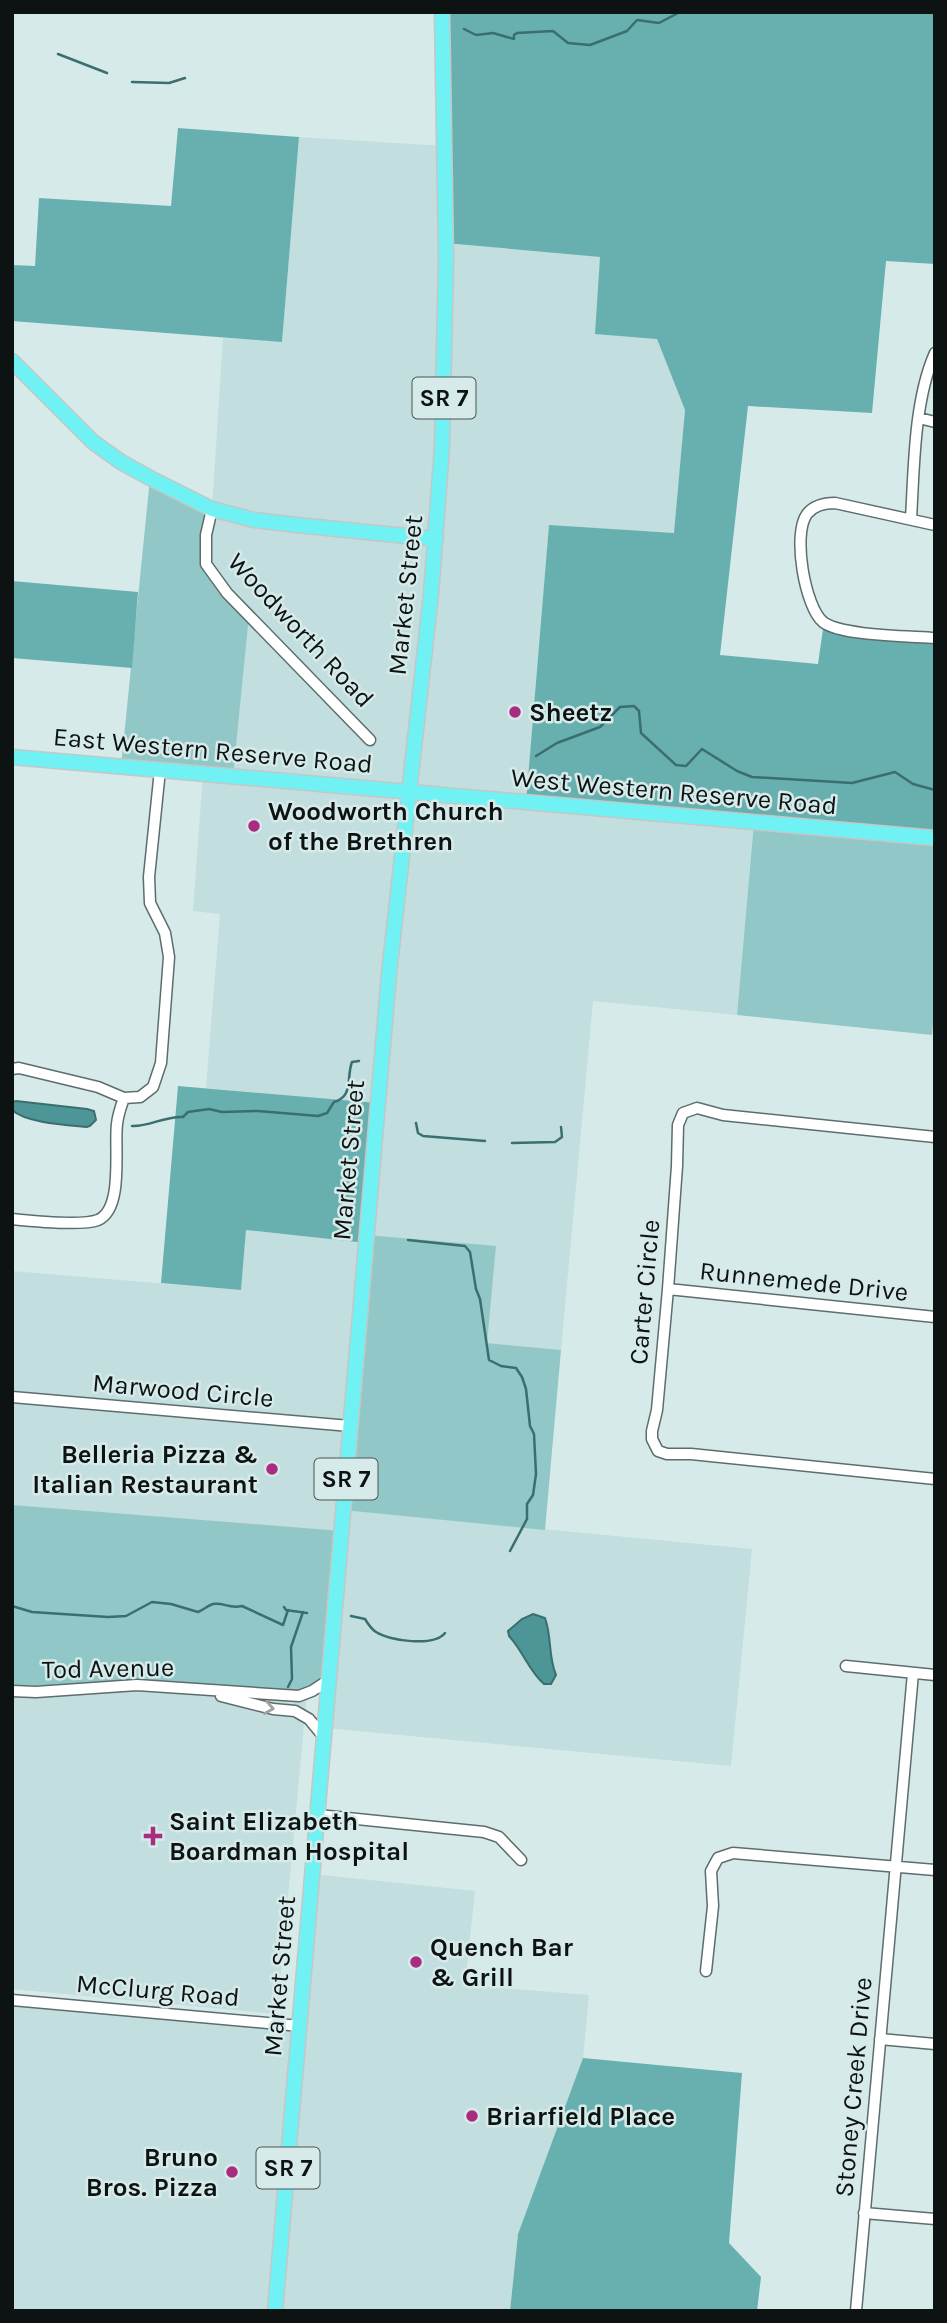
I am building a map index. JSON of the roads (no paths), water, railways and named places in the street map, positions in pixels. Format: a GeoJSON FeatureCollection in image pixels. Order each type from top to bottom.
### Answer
{"type":"FeatureCollection","features":[{"type":"Feature","properties":{"kind":"main road","name":"Market Street"},"geometry":{"type":"LineString","coordinates":[[275,2311],[388,985],[436,539],[445,372],[442,12]]}},
{"type":"Feature","properties":{"kind":"main road","name":"Woodworth Road"},"geometry":{"type":"LineString","coordinates":[[12,360],[93,442],[131,468],[212,509],[254,520],[296,526],[436,539]]}},
{"type":"Feature","properties":{"kind":"main road","name":"East Western Reserve Road"},"geometry":{"type":"LineString","coordinates":[[12,757],[410,793]]}},
{"type":"Feature","properties":{"kind":"main road","name":"West Western Reserve Road"},"geometry":{"type":"LineString","coordinates":[[410,793],[935,838]]}},
{"type":"Feature","properties":{"kind":"street"},"geometry":{"type":"LineString","coordinates":[[911,519],[919,418],[928,371],[935,353]]}},
{"type":"Feature","properties":{"kind":"street"},"geometry":{"type":"LineString","coordinates":[[919,418],[935,422]]}},
{"type":"Feature","properties":{"kind":"street"},"geometry":{"type":"LineString","coordinates":[[935,525],[835,503],[815,506],[802,522],[801,548],[805,582],[814,611],[824,622],[838,630],[935,638]]}},
{"type":"Feature","properties":{"kind":"street","name":"Woodworth Road"},"geometry":{"type":"LineString","coordinates":[[212,509],[206,535],[206,564],[228,593],[370,740]]}},
{"type":"Feature","properties":{"kind":"street"},"geometry":{"type":"LineString","coordinates":[[12,1069],[40,1072],[98,1087],[124,1098],[140,1097],[153,1087],[162,1052],[169,957],[165,933],[150,903],[149,877],[160,770]]}},
{"type":"Feature","properties":{"kind":"street"},"geometry":{"type":"LineString","coordinates":[[12,1219],[82,1222],[98,1220],[108,1212],[114,1200],[117,1124],[124,1098]]}},
{"type":"Feature","properties":{"kind":"street","name":"Carter Circle"},"geometry":{"type":"LineString","coordinates":[[935,1137],[723,1115],[697,1108],[683,1113],[678,1125],[668,1289],[657,1410],[652,1431],[652,1439],[658,1451],[667,1454],[691,1454],[935,1479]]}},
{"type":"Feature","properties":{"kind":"street","name":"Runnemede Drive"},"geometry":{"type":"LineString","coordinates":[[668,1289],[935,1317]]}},
{"type":"Feature","properties":{"kind":"street","name":"Marwood Circle"},"geometry":{"type":"LineString","coordinates":[[12,1397],[350,1426]]}},
{"type":"Feature","properties":{"kind":"street"},"geometry":{"type":"LineString","coordinates":[[846,1666],[935,1675]]}},
{"type":"Feature","properties":{"kind":"street","name":"Stoney Creek Drive"},"geometry":{"type":"LineString","coordinates":[[856,2311],[913,1673]]}},
{"type":"Feature","properties":{"kind":"street","name":"Tod Avenue"},"geometry":{"type":"LineString","coordinates":[[12,1690],[36,1692],[137,1685],[299,1696],[329,1680]]}},
{"type":"Feature","properties":{"kind":"street","name":"Tod Avenue"},"geometry":{"type":"LineString","coordinates":[[205,1691],[241,1702],[295,1711],[309,1719],[324,1737]]}},
{"type":"Feature","properties":{"kind":"street"},"geometry":{"type":"LineString","coordinates":[[318,1815],[484,1832],[499,1837],[522,1860]]}},
{"type":"Feature","properties":{"kind":"street"},"geometry":{"type":"LineString","coordinates":[[706,1971],[713,1906],[711,1871],[713,1864],[725,1854],[935,1870]]}},
{"type":"Feature","properties":{"kind":"street","name":"McClurg Road"},"geometry":{"type":"LineString","coordinates":[[12,2000],[300,2026]]}},
{"type":"Feature","properties":{"kind":"street"},"geometry":{"type":"LineString","coordinates":[[880,2039],[935,2044]]}},
{"type":"Feature","properties":{"kind":"street"},"geometry":{"type":"LineString","coordinates":[[864,2213],[935,2219]]}},
{"type":"Feature","properties":{"kind":"waterway"},"geometry":{"type":"LineString","coordinates":[[464,29],[476,35],[493,33],[514,39],[517,33],[553,31],[568,43],[590,45],[627,31],[637,20],[659,23],[680,12]]}},
{"type":"Feature","properties":{"kind":"waterway"},"geometry":{"type":"LineString","coordinates":[[58,54],[107,73]]}},
{"type":"Feature","properties":{"kind":"waterway"},"geometry":{"type":"LineString","coordinates":[[132,82],[169,83],[185,78]]}},
{"type":"Feature","properties":{"kind":"waterway"},"geometry":{"type":"LineString","coordinates":[[536,756],[557,743],[600,727],[620,707],[634,706],[639,711],[641,733],[676,765],[686,766],[702,749],[752,777],[852,783],[895,772],[913,784],[935,790]]}},
{"type":"Feature","properties":{"kind":"waterway"},"geometry":{"type":"LineString","coordinates":[[132,1126],[183,1117],[188,1112],[209,1109],[222,1112],[258,1111],[318,1116],[327,1113],[334,1102],[347,1091],[352,1062],[359,1061]]}},
{"type":"Feature","properties":{"kind":"waterway"},"geometry":{"type":"LineString","coordinates":[[416,1123],[418,1133],[423,1136],[485,1141]]}},
{"type":"Feature","properties":{"kind":"waterway"},"geometry":{"type":"LineString","coordinates":[[512,1143],[555,1142],[562,1137],[561,1127]]}},
{"type":"Feature","properties":{"kind":"waterway"},"geometry":{"type":"LineString","coordinates":[[408,1240],[465,1246],[470,1252],[489,1360],[501,1366],[516,1368],[526,1389],[530,1426],[534,1434],[536,1474],[533,1495],[527,1504],[527,1519],[510,1551]]}},
{"type":"Feature","properties":{"kind":"waterway"},"geometry":{"type":"LineString","coordinates":[[12,1606],[32,1612],[108,1617],[126,1616],[152,1602],[198,1612],[217,1604],[242,1606],[283,1625],[288,1610]]}},
{"type":"Feature","properties":{"kind":"waterway"},"geometry":{"type":"LineString","coordinates":[[284,1607],[286,1610],[307,1613]]}},
{"type":"Feature","properties":{"kind":"waterway"},"geometry":{"type":"LineString","coordinates":[[288,1687],[292,1679],[291,1647],[303,1612]]}},
{"type":"Feature","properties":{"kind":"waterway"},"geometry":{"type":"LineString","coordinates":[[351,1616],[365,1619],[376,1632],[401,1640],[432,1640],[445,1633]]}},
{"type":"Feature","properties":{"kind":"place","name":"Sheetz"},"geometry":{"type":"Point","coordinates":[515,712]}},
{"type":"Feature","properties":{"kind":"place","name":"Woodworth Church of the Brethren"},"geometry":{"type":"Point","coordinates":[254,826]}},
{"type":"Feature","properties":{"kind":"place","name":"Belleria Pizza & Italian Restaurant"},"geometry":{"type":"Point","coordinates":[272,1469]}},
{"type":"Feature","properties":{"kind":"place","name":"Saint Elizabeth Boardman Hospital"},"geometry":{"type":"Point","coordinates":[153,1836]}},
{"type":"Feature","properties":{"kind":"place","name":"Quench Bar & Grill"},"geometry":{"type":"Point","coordinates":[416,1962]}},
{"type":"Feature","properties":{"kind":"place","name":"Briarfield Place"},"geometry":{"type":"Point","coordinates":[472,2116]}},
{"type":"Feature","properties":{"kind":"place","name":"Bruno Bros. Pizza"},"geometry":{"type":"Point","coordinates":[232,2172]}}]}
